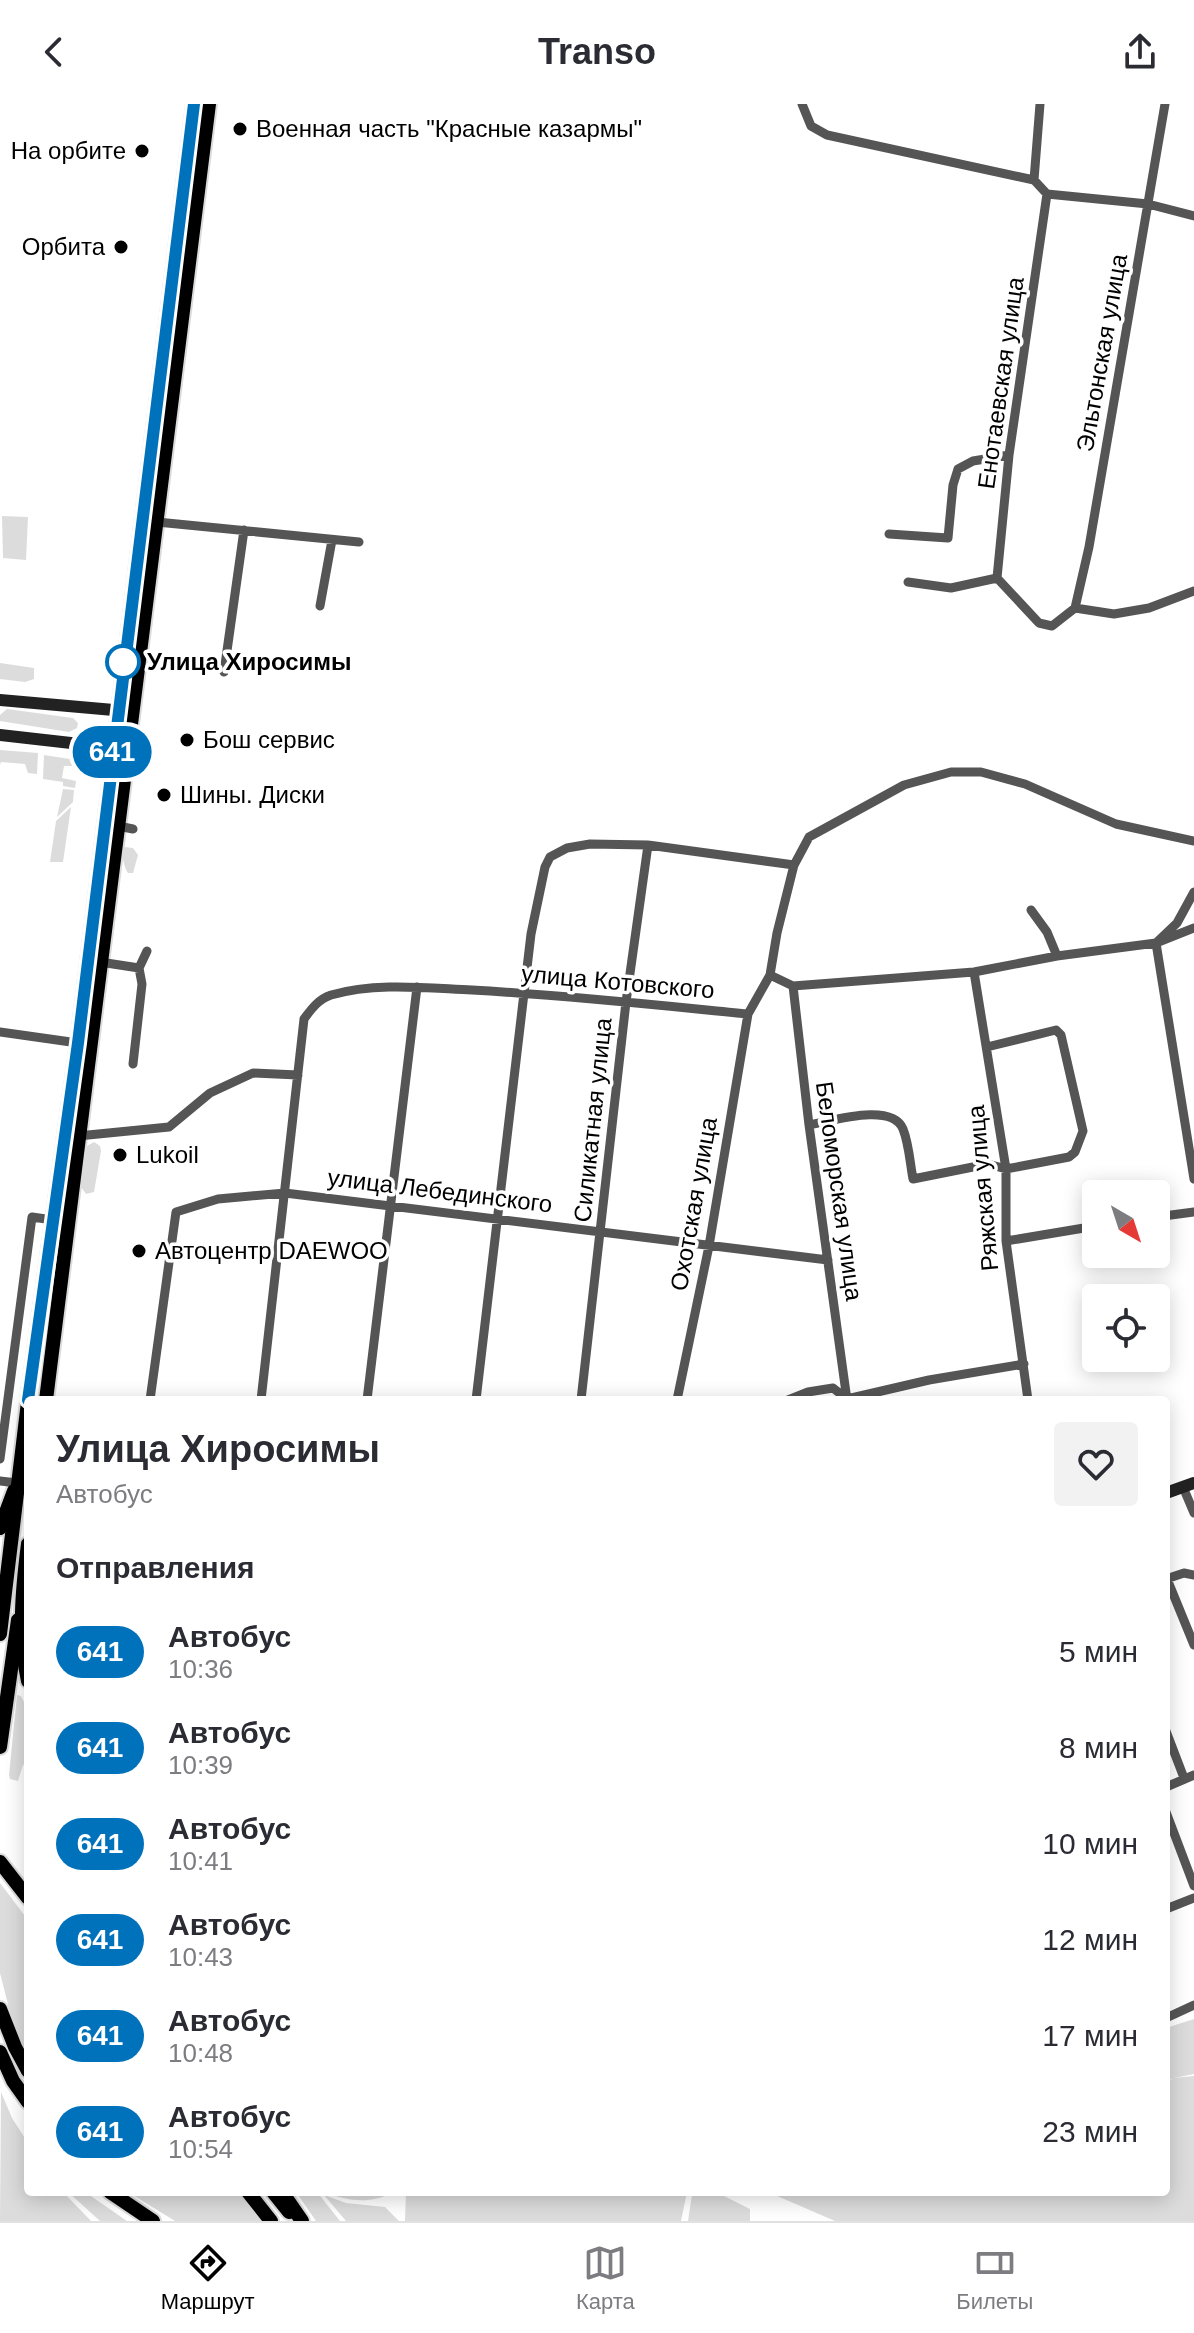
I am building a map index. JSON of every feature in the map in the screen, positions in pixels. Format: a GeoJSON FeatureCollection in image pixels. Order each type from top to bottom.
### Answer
{"type":"FeatureCollection","features":[{"type":"Feature","properties":{"kind":"main road"},"geometry":{"type":"LineString","coordinates":[[29,1396],[125,712],[194,104]]}},
{"type":"Feature","properties":{"kind":"main road"},"geometry":{"type":"LineString","coordinates":[[125,712],[157,522],[209,104]]}},
{"type":"Feature","properties":{"kind":"main road"},"geometry":{"type":"LineString","coordinates":[[0,700],[125,712]]}},
{"type":"Feature","properties":{"kind":"main road"},"geometry":{"type":"LineString","coordinates":[[0,735],[120,748]]}},
{"type":"Feature","properties":{"kind":"main road"},"geometry":{"type":"LineString","coordinates":[[46,1396],[118,826],[120,748]]}},
{"type":"Feature","properties":{"kind":"main road"},"geometry":{"type":"LineString","coordinates":[[0,1634],[24,1431]]}},
{"type":"Feature","properties":{"kind":"main road"},"geometry":{"type":"LineString","coordinates":[[0,1528],[17,1483]]}},
{"type":"Feature","properties":{"kind":"main road"},"geometry":{"type":"LineString","coordinates":[[1170,1492],[1189,1485]]}},
{"type":"Feature","properties":{"kind":"main road"},"geometry":{"type":"LineString","coordinates":[[0,1747],[24,1573]]}},
{"type":"Feature","properties":{"kind":"main road"},"geometry":{"type":"LineString","coordinates":[[21,1595],[24,1652]]}},
{"type":"Feature","properties":{"kind":"main road"},"geometry":{"type":"LineString","coordinates":[[0,1862],[24,1893]]}},
{"type":"Feature","properties":{"kind":"main road"},"geometry":{"type":"LineString","coordinates":[[0,2009],[24,2062]]}},
{"type":"Feature","properties":{"kind":"main road"},"geometry":{"type":"LineString","coordinates":[[0,2052],[24,2096]]}},
{"type":"Feature","properties":{"kind":"main road"},"geometry":{"type":"LineString","coordinates":[[116,2196],[153,2221]]}},
{"type":"Feature","properties":{"kind":"main road"},"geometry":{"type":"LineString","coordinates":[[251,2196],[271,2221]]}},
{"type":"Feature","properties":{"kind":"main road"},"geometry":{"type":"LineString","coordinates":[[277,2196],[300,2221]]}},
{"type":"Feature","properties":{"kind":"main road"},"geometry":{"type":"LineString","coordinates":[[284,2196],[300,2221]]}},
{"type":"Feature","properties":{"kind":"street"},"geometry":{"type":"LineString","coordinates":[[802,104],[811,126],[827,135],[1034,180],[1047,194],[1148,204],[1194,216]]}},
{"type":"Feature","properties":{"kind":"street"},"geometry":{"type":"LineString","coordinates":[[1034,180],[1040,104]]}},
{"type":"Feature","properties":{"kind":"street","name":"Эльтонская улица"},"geometry":{"type":"LineString","coordinates":[[1075,608],[1089,547],[1165,104]]}},
{"type":"Feature","properties":{"kind":"street","name":"Енотаевская улица"},"geometry":{"type":"LineString","coordinates":[[997,578],[1009,455],[1047,194]]}},
{"type":"Feature","properties":{"kind":"street"},"geometry":{"type":"LineString","coordinates":[[889,534],[948,538],[953,485],[958,469],[973,461],[1009,455]]}},
{"type":"Feature","properties":{"kind":"street"},"geometry":{"type":"LineString","coordinates":[[157,522],[359,542]]}},
{"type":"Feature","properties":{"kind":"street"},"geometry":{"type":"LineString","coordinates":[[224,672],[244,530]]}},
{"type":"Feature","properties":{"kind":"street"},"geometry":{"type":"LineString","coordinates":[[320,606],[332,540]]}},
{"type":"Feature","properties":{"kind":"street"},"geometry":{"type":"LineString","coordinates":[[908,582],[951,588],[997,578],[1039,623],[1052,626],[1075,608],[1114,614],[1149,608],[1194,591]]}},
{"type":"Feature","properties":{"kind":"street"},"geometry":{"type":"LineString","coordinates":[[476,1396],[531,934],[545,867],[550,857],[567,848],[590,844],[648,845],[794,865],[809,837],[855,809],[904,785],[951,772],[981,772],[1025,784],[1116,824],[1194,841]]}},
{"type":"Feature","properties":{"kind":"street"},"geometry":{"type":"LineString","coordinates":[[118,826],[133,829]]}},
{"type":"Feature","properties":{"kind":"street","name":"Силикатная улица"},"geometry":{"type":"LineString","coordinates":[[581,1396],[626,1002],[648,845]]}},
{"type":"Feature","properties":{"kind":"street","name":"улица Котовского"},"geometry":{"type":"LineString","coordinates":[[261,1396],[304,1019],[314,1005],[330,996],[351,992],[417,987],[525,993],[748,1014],[770,975],[794,865]]}},
{"type":"Feature","properties":{"kind":"street"},"geometry":{"type":"LineString","coordinates":[[1156,943],[1177,923],[1194,892]]}},
{"type":"Feature","properties":{"kind":"street"},"geometry":{"type":"LineString","coordinates":[[1031,910],[1047,932],[1057,956]]}},
{"type":"Feature","properties":{"kind":"street"},"geometry":{"type":"LineString","coordinates":[[770,975],[793,986],[974,972],[1057,956],[1156,943],[1194,928]]}},
{"type":"Feature","properties":{"kind":"street"},"geometry":{"type":"LineString","coordinates":[[1156,943],[1194,1179]]}},
{"type":"Feature","properties":{"kind":"street"},"geometry":{"type":"LineString","coordinates":[[133,1064],[142,984],[139,968],[147,951]]}},
{"type":"Feature","properties":{"kind":"street"},"geometry":{"type":"LineString","coordinates":[[100,962],[139,968]]}},
{"type":"Feature","properties":{"kind":"street","name":"Ряжская улица"},"geometry":{"type":"LineString","coordinates":[[974,972],[1006,1169],[1006,1241],[1028,1396]]}},
{"type":"Feature","properties":{"kind":"street","name":"Беломорская улица"},"geometry":{"type":"LineString","coordinates":[[793,986],[847,1396]]}},
{"type":"Feature","properties":{"kind":"street"},"geometry":{"type":"LineString","coordinates":[[367,1396],[417,987]]}},
{"type":"Feature","properties":{"kind":"street","name":"Охотская улица"},"geometry":{"type":"LineString","coordinates":[[678,1396],[709,1246],[748,1014]]}},
{"type":"Feature","properties":{"kind":"street"},"geometry":{"type":"LineString","coordinates":[[809,1125],[874,1114],[890,1115],[902,1126],[913,1179],[988,1164],[1006,1169],[1069,1157],[1075,1152],[1083,1131],[1061,1035],[1056,1030],[987,1047]]}},
{"type":"Feature","properties":{"kind":"street"},"geometry":{"type":"LineString","coordinates":[[0,1032],[78,1043]]}},
{"type":"Feature","properties":{"kind":"street"},"geometry":{"type":"LineString","coordinates":[[78,1136],[169,1127],[210,1093],[253,1073],[298,1075]]}},
{"type":"Feature","properties":{"kind":"street"},"geometry":{"type":"LineString","coordinates":[[151,1396],[176,1212],[218,1199],[285,1193]]}},
{"type":"Feature","properties":{"kind":"street","name":"улица Лебединского"},"geometry":{"type":"LineString","coordinates":[[285,1193],[828,1260]]}},
{"type":"Feature","properties":{"kind":"street"},"geometry":{"type":"LineString","coordinates":[[1170,1215],[1194,1212]]}},
{"type":"Feature","properties":{"kind":"street"},"geometry":{"type":"LineString","coordinates":[[0,1459],[32,1217],[53,1220]]}},
{"type":"Feature","properties":{"kind":"street"},"geometry":{"type":"LineString","coordinates":[[1006,1241],[1082,1228]]}},
{"type":"Feature","properties":{"kind":"street"},"geometry":{"type":"LineString","coordinates":[[860,1396],[929,1380],[1024,1364]]}},
{"type":"Feature","properties":{"kind":"street"},"geometry":{"type":"LineString","coordinates":[[798,1396],[833,1388],[843,1396]]}},
{"type":"Feature","properties":{"kind":"street"},"geometry":{"type":"LineString","coordinates":[[0,1481],[17,1483]]}},
{"type":"Feature","properties":{"kind":"street"},"geometry":{"type":"LineString","coordinates":[[1189,1485],[1194,1513]]}},
{"type":"Feature","properties":{"kind":"street"},"geometry":{"type":"LineString","coordinates":[[1170,1578],[1184,1573],[1194,1575]]}},
{"type":"Feature","properties":{"kind":"street"},"geometry":{"type":"LineString","coordinates":[[1170,1587],[1192,1631],[1194,1645]]}},
{"type":"Feature","properties":{"kind":"street"},"geometry":{"type":"LineString","coordinates":[[1170,1739],[1189,1776],[1170,1785]]}},
{"type":"Feature","properties":{"kind":"street"},"geometry":{"type":"LineString","coordinates":[[1170,1823],[1194,1886]]}},
{"type":"Feature","properties":{"kind":"street"},"geometry":{"type":"LineString","coordinates":[[1170,1907],[1194,1898]]}},
{"type":"Feature","properties":{"kind":"street"},"geometry":{"type":"LineString","coordinates":[[1170,2016],[1194,2005]]}},
{"type":"Feature","properties":{"kind":"shaded area"},"geometry":{"type":"Polygon","coordinates":[[[2,516],[28,517],[26,560],[3,558],[2,516]]]}},
{"type":"Feature","properties":{"kind":"shaded area"},"geometry":{"type":"Polygon","coordinates":[[[0,663],[34,668],[34,679],[25,682],[0,679],[0,663]]]}},
{"type":"Feature","properties":{"kind":"shaded area"},"geometry":{"type":"Polygon","coordinates":[[[7,709],[73,718],[78,723],[77,728],[69,732],[0,721],[0,715],[7,709]]]}},
{"type":"Feature","properties":{"kind":"shaded area"},"geometry":{"type":"Polygon","coordinates":[[[0,750],[38,753],[37,774],[28,773],[25,764],[1,762],[0,765],[0,750]]]}},
{"type":"Feature","properties":{"kind":"shaded area"},"geometry":{"type":"Polygon","coordinates":[[[44,755],[70,759],[77,766],[64,766],[62,778],[76,781],[75,788],[63,786],[63,782],[43,779],[44,755]]]}},
{"type":"Feature","properties":{"kind":"shaded area"},"geometry":{"type":"Polygon","coordinates":[[[63,789],[74,790],[73,802],[57,817],[63,789]]]}},
{"type":"Feature","properties":{"kind":"shaded area"},"geometry":{"type":"Polygon","coordinates":[[[71,807],[63,862],[50,862],[56,821],[71,807]]]}},
{"type":"Feature","properties":{"kind":"shaded area"},"geometry":{"type":"Polygon","coordinates":[[[125,847],[133,848],[138,855],[133,873],[128,873],[121,853],[125,847]]]}},
{"type":"Feature","properties":{"kind":"shaded area"},"geometry":{"type":"Polygon","coordinates":[[[94,1142],[101,1151],[94,1192],[86,1194],[81,1187],[87,1146],[94,1142]]]}},
{"type":"Feature","properties":{"kind":"shaded area"},"geometry":{"type":"Polygon","coordinates":[[[17,1695],[24,1702],[24,1764],[18,1781],[10,1779],[17,1695]]]}},
{"type":"Feature","properties":{"kind":"shaded area"},"geometry":{"type":"Polygon","coordinates":[[[0,1883],[24,1915],[24,2051],[14,2028],[0,1973],[0,1883]]]}},
{"type":"Feature","properties":{"kind":"shaded area"},"geometry":{"type":"Polygon","coordinates":[[[1194,2019],[1194,2074],[1174,2078],[1194,2076],[1194,2221],[835,2221],[777,2196],[1170,2196],[1170,2081],[1173,2078],[1170,2080],[1170,2027],[1194,2019]]]}},
{"type":"Feature","properties":{"kind":"shaded area"},"geometry":{"type":"Polygon","coordinates":[[[1,2092],[24,2137],[24,2196],[67,2196],[91,2221],[0,2221],[1,2092]]]}},
{"type":"Feature","properties":{"kind":"shaded area"},"geometry":{"type":"Polygon","coordinates":[[[72,2196],[91,2196],[127,2221],[100,2221],[72,2196]]]}},
{"type":"Feature","properties":{"kind":"shaded area"},"geometry":{"type":"Polygon","coordinates":[[[134,2196],[242,2196],[261,2221],[175,2221],[134,2196]]]}},
{"type":"Feature","properties":{"kind":"shaded area"},"geometry":{"type":"Polygon","coordinates":[[[299,2196],[320,2196],[340,2221],[316,2221],[299,2196]]]}},
{"type":"Feature","properties":{"kind":"shaded area"},"geometry":{"type":"Polygon","coordinates":[[[325,2196],[346,2203],[385,2207],[399,2221],[346,2221],[325,2196]]]}},
{"type":"Feature","properties":{"kind":"shaded area"},"geometry":{"type":"Polygon","coordinates":[[[337,2196],[385,2196],[360,2200],[337,2196]]]}},
{"type":"Feature","properties":{"kind":"shaded area"},"geometry":{"type":"Polygon","coordinates":[[[406,2196],[686,2196],[681,2221],[405,2221],[406,2196]]]}},
{"type":"Feature","properties":{"kind":"shaded area"},"geometry":{"type":"Polygon","coordinates":[[[692,2196],[724,2196],[750,2209],[750,2221],[688,2221],[692,2196]]]}},
{"type":"Feature","properties":{"kind":"bus line","name":"641"},"geometry":{"type":"LineString","coordinates":[[29,1396],[78,1043],[194,104]]}},
{"type":"Feature","properties":{"kind":"place","name":"Военная часть \"Красные казармы\""},"geometry":{"type":"Point","coordinates":[240,129]}},
{"type":"Feature","properties":{"kind":"place","name":"На орбите"},"geometry":{"type":"Point","coordinates":[142,151]}},
{"type":"Feature","properties":{"kind":"place","name":"Орбита"},"geometry":{"type":"Point","coordinates":[121,247]}},
{"type":"Feature","properties":{"kind":"place","name":"Улица Хиросимы"},"geometry":{"type":"Point","coordinates":[123,662]}},
{"type":"Feature","properties":{"kind":"place","name":"Бош сервис"},"geometry":{"type":"Point","coordinates":[187,740]}},
{"type":"Feature","properties":{"kind":"place","name":"Шины. Диски"},"geometry":{"type":"Point","coordinates":[164,795]}},
{"type":"Feature","properties":{"kind":"place","name":"Lukoil"},"geometry":{"type":"Point","coordinates":[120,1155]}},
{"type":"Feature","properties":{"kind":"place","name":"Автоцентр DAEWOO"},"geometry":{"type":"Point","coordinates":[139,1251]}}]}
